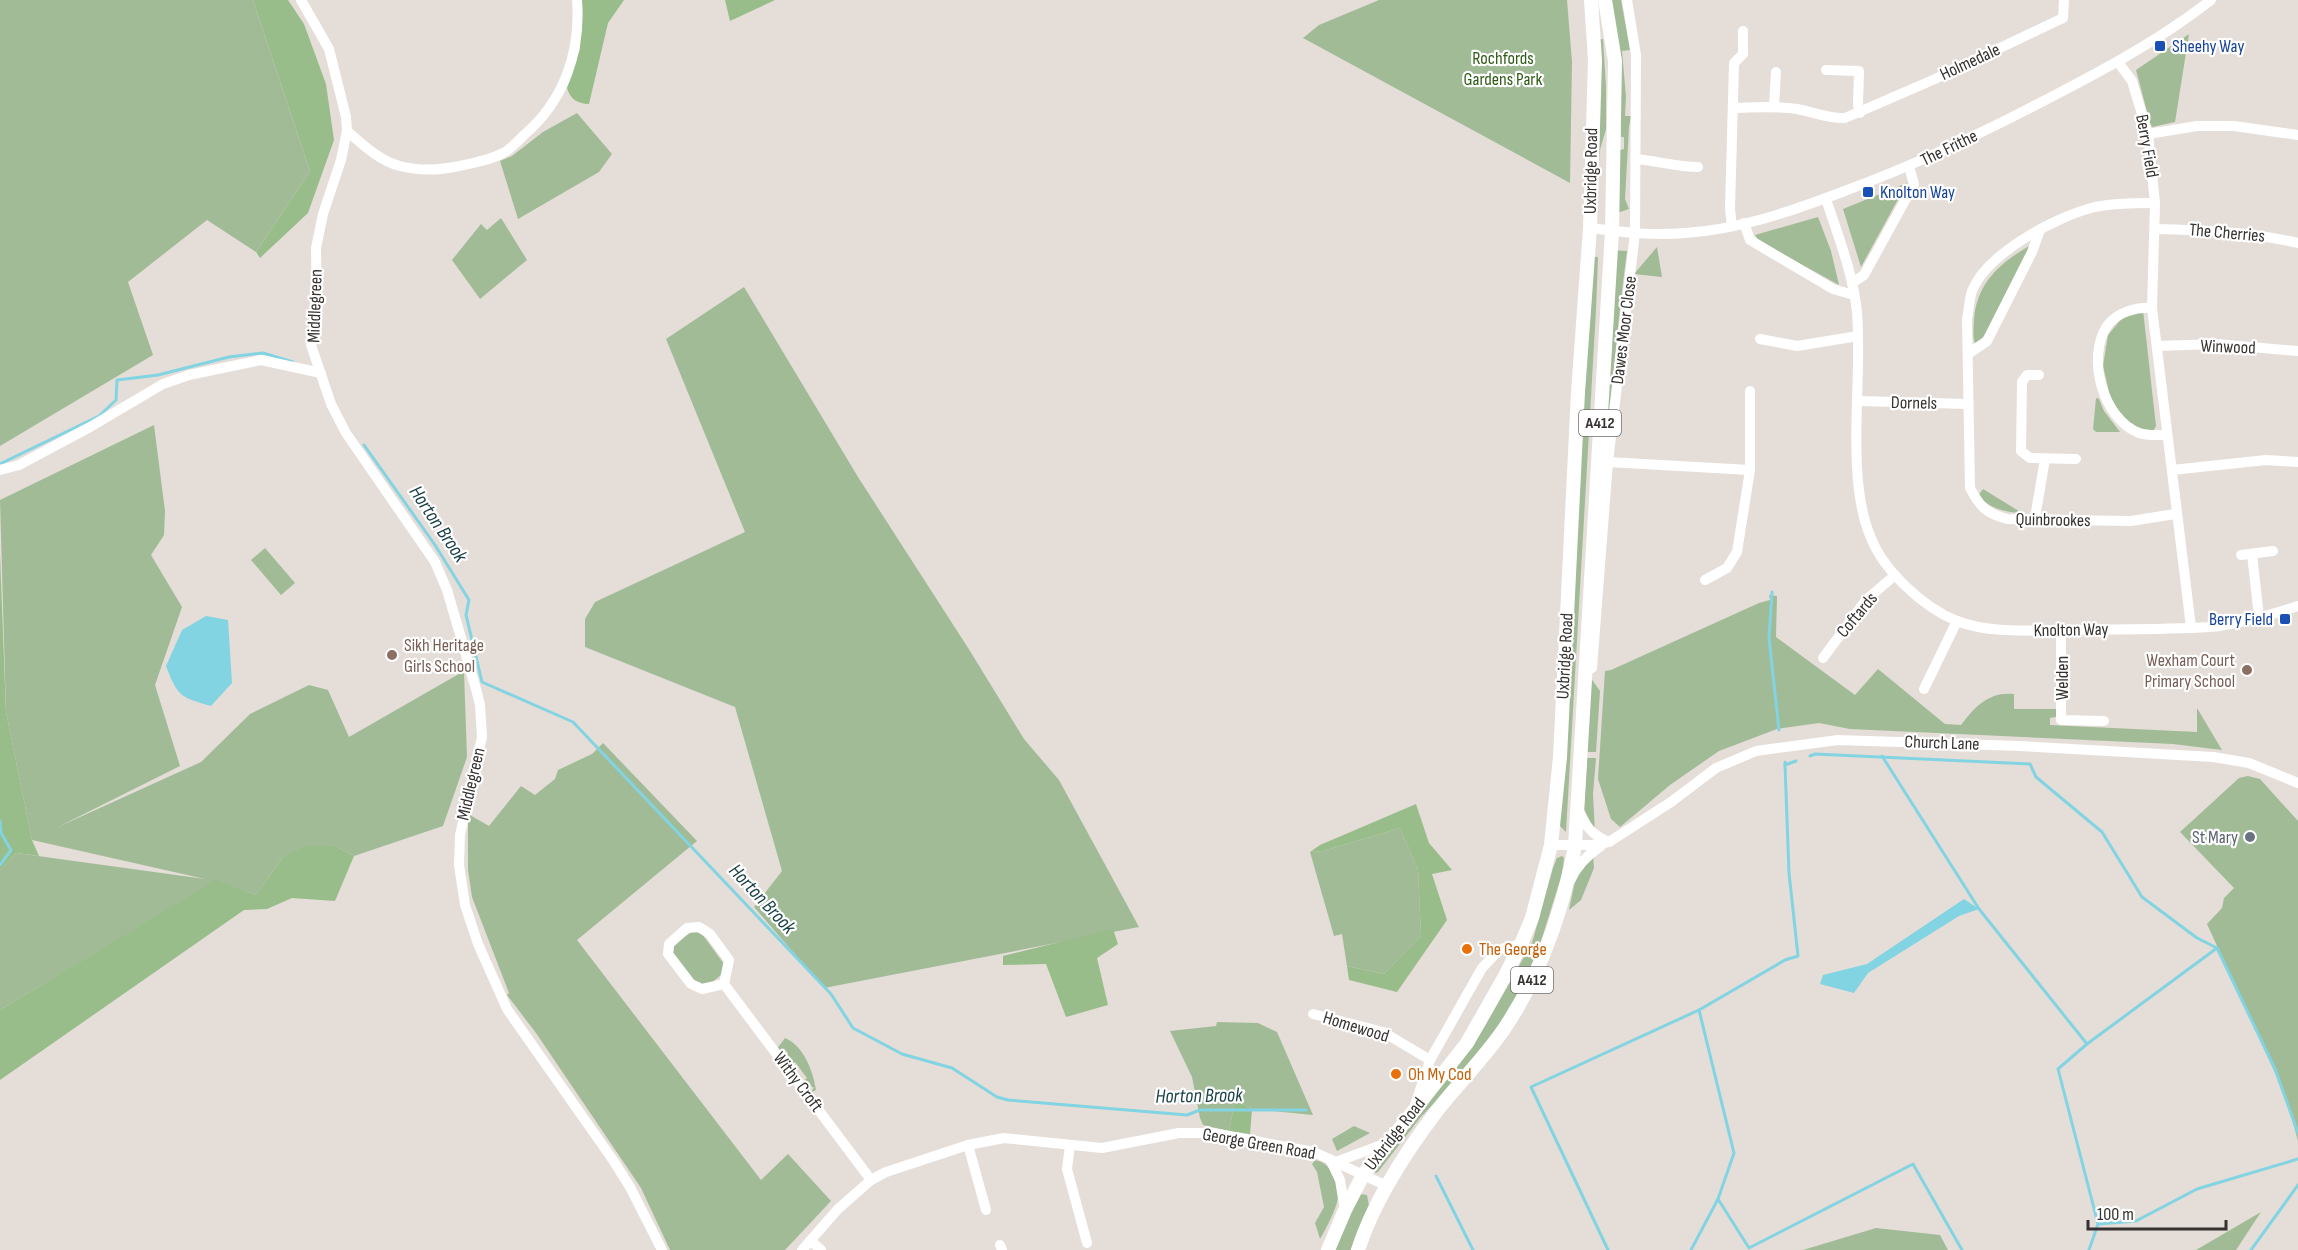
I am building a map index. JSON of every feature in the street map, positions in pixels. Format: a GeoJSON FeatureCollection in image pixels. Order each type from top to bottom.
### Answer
{"type":"FeatureCollection","features":[{"type":"Feature","properties":{"kind":"main road","name":"Uxbridge Road"},"geometry":{"type":"LineString","coordinates":[[1328,1250],[1363,1175],[1467,1043],[1521,944],[1532,918],[1551,844],[1560,757],[1578,392],[1590,228],[1595,60],[1591,0]]}},
{"type":"Feature","properties":{"kind":"main road","name":"Uxbridge Road"},"geometry":{"type":"LineString","coordinates":[[1358,1250],[1397,1168],[1436,1112],[1508,1024],[1526,992],[1552,934],[1567,888],[1575,846],[1612,231],[1614,62],[1605,0]]}},
{"type":"Feature","properties":{"kind":"street"},"geometry":{"type":"LineString","coordinates":[[301,0],[329,50],[346,117],[347,131],[380,158],[400,166],[425,169],[446,169],[483,161],[505,152],[532,128],[559,96],[574,54],[578,18],[577,0]]}},
{"type":"Feature","properties":{"kind":"street"},"geometry":{"type":"LineString","coordinates":[[1627,0],[1636,55],[1635,233]]}},
{"type":"Feature","properties":{"kind":"street","name":"Holmedale"},"geometry":{"type":"LineString","coordinates":[[1734,108],[1774,106],[1832,118],[1845,118],[2063,18],[2064,0]]}},
{"type":"Feature","properties":{"kind":"street","name":"The Frithe"},"geometry":{"type":"LineString","coordinates":[[1590,228],[1635,233],[1685,233],[1732,226],[1826,199],[1909,167],[2008,120],[2118,62],[2211,0]]}},
{"type":"Feature","properties":{"kind":"street"},"geometry":{"type":"LineString","coordinates":[[1732,226],[1730,209],[1734,63],[1743,54],[1743,31]]}},
{"type":"Feature","properties":{"kind":"street","name":"Berry Field"},"geometry":{"type":"LineString","coordinates":[[2118,62],[2132,81],[2148,134],[2155,202],[2152,308],[2172,470],[2175,514],[2191,627]]}},
{"type":"Feature","properties":{"kind":"street"},"geometry":{"type":"LineString","coordinates":[[1826,70],[1859,71],[1858,105],[1860,113]]}},
{"type":"Feature","properties":{"kind":"street"},"geometry":{"type":"LineString","coordinates":[[1774,106],[1776,72]]}},
{"type":"Feature","properties":{"kind":"street"},"geometry":{"type":"LineString","coordinates":[[2148,134],[2197,126],[2234,126],[2298,135]]}},
{"type":"Feature","properties":{"kind":"street","name":"Middlegreen"},"geometry":{"type":"LineString","coordinates":[[347,131],[341,160],[323,214],[316,248],[317,314],[311,345],[331,404],[345,433],[435,562],[447,590],[476,688],[480,705],[482,737],[459,835],[459,865],[465,904],[478,944],[507,1009],[613,1160],[630,1187],[662,1250]]}},
{"type":"Feature","properties":{"kind":"street"},"geometry":{"type":"LineString","coordinates":[[1636,159],[1669,162],[1677,167],[1698,167]]}},
{"type":"Feature","properties":{"kind":"street"},"geometry":{"type":"LineString","coordinates":[[1852,283],[1864,275],[1914,184],[1909,167]]}},
{"type":"Feature","properties":{"kind":"street","name":"Knolton Way"},"geometry":{"type":"LineString","coordinates":[[1826,199],[1844,251],[1854,296],[1858,336],[1857,467],[1863,507],[1871,538],[1895,575],[1910,590],[1941,613],[1957,621],[1982,628],[2018,631],[2212,626],[2259,617],[2298,606]]}},
{"type":"Feature","properties":{"kind":"street","name":"Quinbrookes"},"geometry":{"type":"LineString","coordinates":[[2155,202],[2097,206],[2069,214],[2006,251],[1983,272],[1972,291],[1967,319],[1970,488],[1979,504],[1991,515],[2007,519],[2131,521],[2175,514]]}},
{"type":"Feature","properties":{"kind":"street"},"geometry":{"type":"LineString","coordinates":[[1744,223],[1750,240],[1833,289],[1854,296]]}},
{"type":"Feature","properties":{"kind":"street","name":"The Cherries"},"geometry":{"type":"LineString","coordinates":[[2155,229],[2220,230],[2269,236],[2298,243]]}},
{"type":"Feature","properties":{"kind":"street"},"geometry":{"type":"LineString","coordinates":[[1968,354],[1987,341],[2040,230]]}},
{"type":"Feature","properties":{"kind":"street","name":"Dawes Moor Close"},"geometry":{"type":"LineString","coordinates":[[1592,669],[1608,462],[1635,233]]}},
{"type":"Feature","properties":{"kind":"street"},"geometry":{"type":"LineString","coordinates":[[2152,308],[2141,307],[2124,312],[2107,326],[2099,350],[2099,378],[2108,406],[2126,425],[2139,433],[2166,435]]}},
{"type":"Feature","properties":{"kind":"street"},"geometry":{"type":"LineString","coordinates":[[1760,339],[1797,346],[1858,336]]}},
{"type":"Feature","properties":{"kind":"street","name":"Winwood"},"geometry":{"type":"LineString","coordinates":[[2157,346],[2216,345],[2298,351]]}},
{"type":"Feature","properties":{"kind":"street"},"geometry":{"type":"LineString","coordinates":[[0,470],[19,465],[163,384],[189,375],[261,360],[321,373]]}},
{"type":"Feature","properties":{"kind":"street"},"geometry":{"type":"LineString","coordinates":[[2039,375],[2027,375],[2022,382],[2021,451],[2030,458],[2076,459]]}},
{"type":"Feature","properties":{"kind":"street"},"geometry":{"type":"LineString","coordinates":[[1705,580],[1727,568],[1737,552],[1750,470],[1750,391]]}},
{"type":"Feature","properties":{"kind":"street","name":"Dornels"},"geometry":{"type":"LineString","coordinates":[[1859,401],[1968,404]]}},
{"type":"Feature","properties":{"kind":"street"},"geometry":{"type":"LineString","coordinates":[[2035,518],[2045,459]]}},
{"type":"Feature","properties":{"kind":"street"},"geometry":{"type":"LineString","coordinates":[[2172,470],[2266,460],[2298,462]]}},
{"type":"Feature","properties":{"kind":"street"},"geometry":{"type":"LineString","coordinates":[[1608,462],[1750,470]]}},
{"type":"Feature","properties":{"kind":"street"},"geometry":{"type":"LineString","coordinates":[[2259,617],[2247,554],[2272,551]]}},
{"type":"Feature","properties":{"kind":"street","name":"Coftards"},"geometry":{"type":"LineString","coordinates":[[1823,658],[1866,600],[1895,575]]}},
{"type":"Feature","properties":{"kind":"street"},"geometry":{"type":"LineString","coordinates":[[1924,689],[1957,621]]}},
{"type":"Feature","properties":{"kind":"street","name":"Welden"},"geometry":{"type":"LineString","coordinates":[[2061,630],[2061,720],[2104,721]]}},
{"type":"Feature","properties":{"kind":"street","name":"Church Lane"},"geometry":{"type":"LineString","coordinates":[[1567,888],[1581,862],[1590,853],[1671,802],[1716,768],[1756,751],[1838,740],[2044,747],[2213,757],[2249,763],[2298,783]]}},
{"type":"Feature","properties":{"kind":"street"},"geometry":{"type":"LineString","coordinates":[[1577,805],[1583,822],[1589,830],[1597,837],[1609,842]]}},
{"type":"Feature","properties":{"kind":"street","name":"Church Lane"},"geometry":{"type":"LineString","coordinates":[[1551,844],[1575,846],[1609,842]]}},
{"type":"Feature","properties":{"kind":"street"},"geometry":{"type":"LineString","coordinates":[[699,927],[710,934],[729,960],[724,984],[702,989],[691,984],[668,954],[669,944],[687,928],[699,927]]}},
{"type":"Feature","properties":{"kind":"street"},"geometry":{"type":"LineString","coordinates":[[1414,1108],[1430,1060],[1482,968],[1500,949],[1521,944]]}},
{"type":"Feature","properties":{"kind":"street","name":"Withy Croft"},"geometry":{"type":"LineString","coordinates":[[724,984],[871,1180]]}},
{"type":"Feature","properties":{"kind":"street","name":"Homewood"},"geometry":{"type":"LineString","coordinates":[[1312,1014],[1383,1032],[1430,1060]]}},
{"type":"Feature","properties":{"kind":"street","name":"George Green Road"},"geometry":{"type":"LineString","coordinates":[[802,1250],[838,1209],[871,1180],[886,1172],[968,1145],[1004,1138],[1102,1148],[1179,1132],[1213,1133],[1314,1152],[1387,1186]]}},
{"type":"Feature","properties":{"kind":"street"},"geometry":{"type":"LineString","coordinates":[[1345,1210],[1340,1180],[1333,1160],[1388,1143]]}},
{"type":"Feature","properties":{"kind":"street"},"geometry":{"type":"LineString","coordinates":[[968,1145],[986,1210]]}},
{"type":"Feature","properties":{"kind":"street"},"geometry":{"type":"LineString","coordinates":[[1070,1145],[1067,1169],[1087,1243]]}},
{"type":"Feature","properties":{"kind":"street"},"geometry":{"type":"LineString","coordinates":[[811,1241],[821,1250]]}},
{"type":"Feature","properties":{"kind":"green space"},"geometry":{"type":"Polygon","coordinates":[[[0,0],[253,0],[310,171],[256,252],[207,220],[128,282],[153,355],[0,446],[0,0]]]}},
{"type":"Feature","properties":{"kind":"green space"},"geometry":{"type":"Polygon","coordinates":[[[253,0],[288,0],[304,24],[326,84],[334,140],[308,213],[260,258],[256,252],[310,171],[253,0]]]}},
{"type":"Feature","properties":{"kind":"green space"},"geometry":{"type":"Polygon","coordinates":[[[581,0],[624,0],[608,23],[589,104],[575,100],[567,88],[580,49],[581,0]]]}},
{"type":"Feature","properties":{"kind":"green space"},"geometry":{"type":"Polygon","coordinates":[[[725,0],[775,0],[730,21],[725,0]]]}},
{"type":"Feature","properties":{"kind":"green space","name":"Rochfords Gardens Park"},"geometry":{"type":"Polygon","coordinates":[[[1379,0],[1567,0],[1572,62],[1570,183],[1303,38],[1319,25],[1379,0]]]}},
{"type":"Feature","properties":{"kind":"green space"},"geometry":{"type":"Polygon","coordinates":[[[1609,0],[1621,0],[1630,50],[1622,51],[1626,97],[1625,116],[1631,116],[1625,199],[1629,209],[1617,213],[1620,150],[1624,149],[1624,137],[1621,137],[1609,0]]]}},
{"type":"Feature","properties":{"kind":"green space"},"geometry":{"type":"Polygon","coordinates":[[[2189,34],[2175,122],[2152,127],[2136,70],[2189,34]]]}},
{"type":"Feature","properties":{"kind":"green space"},"geometry":{"type":"Polygon","coordinates":[[[1603,39],[1606,129],[1600,150],[1595,200],[1596,40],[1603,39]]]}},
{"type":"Feature","properties":{"kind":"green space"},"geometry":{"type":"Polygon","coordinates":[[[577,113],[612,154],[599,172],[518,219],[500,161],[512,156],[543,132],[577,113]]]}},
{"type":"Feature","properties":{"kind":"green space"},"geometry":{"type":"Polygon","coordinates":[[[1907,183],[1861,267],[1843,209],[1907,183]]]}},
{"type":"Feature","properties":{"kind":"green space"},"geometry":{"type":"Polygon","coordinates":[[[1818,217],[1831,251],[1839,285],[1759,241],[1755,235],[1818,217]]]}},
{"type":"Feature","properties":{"kind":"green space"},"geometry":{"type":"Polygon","coordinates":[[[501,218],[527,260],[480,299],[452,260],[481,224],[487,230],[501,218]]]}},
{"type":"Feature","properties":{"kind":"green space"},"geometry":{"type":"Polygon","coordinates":[[[2029,246],[2032,249],[1985,335],[1978,343],[1975,343],[1973,331],[1976,306],[1985,285],[2000,267],[2029,246]]]}},
{"type":"Feature","properties":{"kind":"green space"},"geometry":{"type":"Polygon","coordinates":[[[1657,247],[1662,277],[1634,274],[1657,247]]]}},
{"type":"Feature","properties":{"kind":"green space"},"geometry":{"type":"Polygon","coordinates":[[[1610,250],[1627,251],[1611,398],[1591,643],[1610,250]]]}},
{"type":"Feature","properties":{"kind":"green space"},"geometry":{"type":"Polygon","coordinates":[[[1594,257],[1598,257],[1596,310],[1566,832],[1558,824],[1594,257]]]}},
{"type":"Feature","properties":{"kind":"green space"},"geometry":{"type":"Polygon","coordinates":[[[744,287],[858,477],[1024,739],[1059,780],[1139,927],[824,988],[754,907],[782,871],[735,707],[585,647],[585,619],[595,602],[745,532],[666,339],[744,287]]]}},
{"type":"Feature","properties":{"kind":"green space"},"geometry":{"type":"Polygon","coordinates":[[[2143,310],[2156,426],[2152,433],[2132,427],[2120,414],[2111,400],[2103,366],[2108,335],[2123,317],[2143,310]]]}},
{"type":"Feature","properties":{"kind":"green space"},"geometry":{"type":"Polygon","coordinates":[[[2096,398],[2099,399],[2104,411],[2120,432],[2096,432],[2093,429],[2096,398]]]}},
{"type":"Feature","properties":{"kind":"green space"},"geometry":{"type":"Polygon","coordinates":[[[154,425],[165,511],[164,535],[151,555],[182,607],[155,685],[180,766],[58,827],[201,762],[250,714],[309,685],[328,690],[349,737],[464,671],[467,757],[443,826],[354,856],[335,846],[283,857],[256,895],[216,881],[0,1010],[0,870],[16,853],[205,879],[32,840],[6,712],[0,500],[154,425]]]}},
{"type":"Feature","properties":{"kind":"green space"},"geometry":{"type":"Polygon","coordinates":[[[1983,489],[2022,513],[2003,511],[1988,504],[1978,496],[1983,489]]]}},
{"type":"Feature","properties":{"kind":"green space"},"geometry":{"type":"Polygon","coordinates":[[[265,548],[295,583],[281,595],[251,560],[265,548]]]}},
{"type":"Feature","properties":{"kind":"green space"},"geometry":{"type":"Polygon","coordinates":[[[0,554],[6,712],[32,840],[39,856],[16,853],[0,870],[0,554]]]}},
{"type":"Feature","properties":{"kind":"green space"},"geometry":{"type":"Polygon","coordinates":[[[1769,595],[1777,596],[1776,637],[1855,695],[1878,669],[1945,724],[1961,725],[1983,702],[2005,694],[2014,694],[2014,709],[2059,709],[2056,717],[2050,718],[2050,725],[2197,732],[2197,708],[2222,750],[2173,744],[1850,729],[1819,723],[1777,729],[1719,751],[1670,785],[1620,827],[1611,819],[1598,779],[1605,671],[1770,600],[1769,595]]]}},
{"type":"Feature","properties":{"kind":"green space"},"geometry":{"type":"Polygon","coordinates":[[[1590,677],[1600,691],[1596,752],[1587,752],[1590,677]]]}},
{"type":"Feature","properties":{"kind":"green space"},"geometry":{"type":"Polygon","coordinates":[[[603,743],[697,841],[577,940],[761,1180],[788,1154],[831,1201],[785,1250],[670,1250],[641,1188],[536,1033],[507,995],[509,993],[472,897],[468,870],[468,814],[489,826],[521,786],[535,795],[555,779],[558,770],[592,754],[603,743]]]}},
{"type":"Feature","properties":{"kind":"green space"},"geometry":{"type":"Polygon","coordinates":[[[1587,758],[1596,758],[1593,794],[1595,832],[1584,809],[1587,758]]]}},
{"type":"Feature","properties":{"kind":"green space"},"geometry":{"type":"Polygon","coordinates":[[[2248,776],[2260,779],[2298,821],[2298,1141],[2286,1097],[2207,924],[2222,908],[2224,898],[2234,888],[2180,832],[2239,778],[2248,776]]]}},
{"type":"Feature","properties":{"kind":"green space"},"geometry":{"type":"Polygon","coordinates":[[[1416,804],[1429,843],[1452,870],[1432,874],[1447,920],[1397,992],[1349,980],[1347,966],[1384,974],[1421,936],[1418,870],[1400,828],[1323,851],[1310,852],[1320,845],[1416,804]]]}},
{"type":"Feature","properties":{"kind":"green space"},"geometry":{"type":"Polygon","coordinates":[[[1400,828],[1418,870],[1421,936],[1384,974],[1347,966],[1342,934],[1334,936],[1310,852],[1323,851],[1400,828]]]}},
{"type":"Feature","properties":{"kind":"green space"},"geometry":{"type":"Polygon","coordinates":[[[306,846],[335,846],[354,856],[335,901],[292,898],[267,909],[244,910],[0,1080],[0,1010],[216,880],[256,895],[283,857],[306,846]]]}},
{"type":"Feature","properties":{"kind":"green space"},"geometry":{"type":"Polygon","coordinates":[[[1593,855],[1594,868],[1581,900],[1569,910],[1576,876],[1593,855]]]}},
{"type":"Feature","properties":{"kind":"green space"},"geometry":{"type":"Polygon","coordinates":[[[1562,856],[1564,858],[1562,874],[1542,938],[1530,970],[1507,1014],[1472,1063],[1420,1118],[1376,1173],[1374,1171],[1466,1055],[1485,1026],[1532,943],[1553,868],[1557,858],[1562,856]]]}},
{"type":"Feature","properties":{"kind":"green space"},"geometry":{"type":"Polygon","coordinates":[[[1113,929],[1118,944],[1097,958],[1108,1005],[1066,1017],[1046,964],[1003,965],[1003,956],[1113,929]]]}},
{"type":"Feature","properties":{"kind":"green space"},"geometry":{"type":"Polygon","coordinates":[[[693,931],[702,934],[724,964],[722,974],[708,986],[696,986],[673,959],[674,944],[693,931]]]}},
{"type":"Feature","properties":{"kind":"green space"},"geometry":{"type":"Polygon","coordinates":[[[1217,1022],[1258,1023],[1277,1032],[1313,1115],[1252,1109],[1235,1100],[1229,1131],[1203,1125],[1192,1077],[1170,1031],[1216,1026],[1217,1022]]]}},
{"type":"Feature","properties":{"kind":"green space"},"geometry":{"type":"Polygon","coordinates":[[[785,1038],[797,1047],[810,1067],[816,1090],[808,1094],[814,1088],[811,1086],[805,1090],[800,1084],[807,1078],[795,1062],[787,1067],[781,1059],[788,1053],[784,1049],[778,1053],[776,1050],[785,1038]]]}},
{"type":"Feature","properties":{"kind":"green space"},"geometry":{"type":"Polygon","coordinates":[[[1235,1100],[1252,1109],[1250,1134],[1229,1131],[1235,1100]]]}},
{"type":"Feature","properties":{"kind":"green space"},"geometry":{"type":"Polygon","coordinates":[[[1354,1126],[1370,1133],[1337,1151],[1332,1139],[1354,1126]]]}},
{"type":"Feature","properties":{"kind":"green space"},"geometry":{"type":"Polygon","coordinates":[[[1315,1160],[1330,1168],[1338,1190],[1336,1206],[1320,1239],[1315,1223],[1324,1207],[1317,1172],[1312,1164],[1315,1160]]]}},
{"type":"Feature","properties":{"kind":"green space"},"geometry":{"type":"Polygon","coordinates":[[[1360,1194],[1367,1195],[1369,1206],[1351,1250],[1334,1250],[1345,1222],[1360,1194]]]}},
{"type":"Feature","properties":{"kind":"green space"},"geometry":{"type":"Polygon","coordinates":[[[2261,1212],[2236,1250],[2196,1250],[2261,1212]]]}},
{"type":"Feature","properties":{"kind":"green space"},"geometry":{"type":"Polygon","coordinates":[[[1876,1228],[1940,1235],[1948,1250],[1803,1250],[1876,1228]]]}},
{"type":"Feature","properties":{"kind":"water"},"geometry":{"type":"Polygon","coordinates":[[[206,616],[228,620],[232,683],[211,706],[186,698],[181,694],[166,666],[182,630],[206,616]]]}},
{"type":"Feature","properties":{"kind":"water"},"geometry":{"type":"Polygon","coordinates":[[[1964,899],[1979,909],[1959,916],[1868,973],[1854,993],[1820,984],[1823,975],[1867,964],[1964,899]]]}},
{"type":"Feature","properties":{"kind":"waterway","name":"Horton Brook"},"geometry":{"type":"LineString","coordinates":[[0,464],[99,416],[116,400],[117,380],[158,375],[229,357],[263,353],[293,362]]}},
{"type":"Feature","properties":{"kind":"waterway","name":"Horton Brook"},"geometry":{"type":"LineString","coordinates":[[364,445],[435,545],[469,600],[466,615],[482,682],[573,722],[831,994],[853,1028],[902,1054],[952,1068],[997,1097],[1008,1100],[1187,1115],[1200,1110],[1306,1110]]}},
{"type":"Feature","properties":{"kind":"waterway"},"geometry":{"type":"LineString","coordinates":[[1772,592],[1769,638],[1779,730]]}},
{"type":"Feature","properties":{"kind":"waterway"},"geometry":{"type":"LineString","coordinates":[[1810,756],[1815,754],[2030,764],[2036,777],[2102,832],[2142,897],[2197,938],[2217,948]]}},
{"type":"Feature","properties":{"kind":"waterway"},"geometry":{"type":"LineString","coordinates":[[1882,756],[1979,909],[2087,1044],[2058,1069],[2098,1224],[2136,1221],[2197,1189],[2298,1159]]}},
{"type":"Feature","properties":{"kind":"waterway"},"geometry":{"type":"LineString","coordinates":[[1785,762],[1785,765],[1796,761]]}},
{"type":"Feature","properties":{"kind":"waterway"},"geometry":{"type":"LineString","coordinates":[[1785,765],[1789,873],[1798,956],[1785,960],[1699,1010],[1734,1153],[1718,1199],[1749,1248],[1913,1164],[1962,1250]]}},
{"type":"Feature","properties":{"kind":"waterway"},"geometry":{"type":"LineString","coordinates":[[0,821],[1,833],[11,850],[0,865]]}},
{"type":"Feature","properties":{"kind":"waterway"},"geometry":{"type":"LineString","coordinates":[[2217,948],[2275,1069],[2298,1133]]}},
{"type":"Feature","properties":{"kind":"waterway"},"geometry":{"type":"LineString","coordinates":[[2087,1044],[2217,948]]}},
{"type":"Feature","properties":{"kind":"waterway"},"geometry":{"type":"LineString","coordinates":[[1608,1250],[1531,1087],[1699,1010]]}},
{"type":"Feature","properties":{"kind":"waterway","name":"Horton Brook"},"geometry":{"type":"LineString","coordinates":[[1436,1176],[1473,1250]]}},
{"type":"Feature","properties":{"kind":"waterway"},"geometry":{"type":"LineString","coordinates":[[2251,1250],[2298,1185]]}},
{"type":"Feature","properties":{"kind":"waterway"},"geometry":{"type":"LineString","coordinates":[[1691,1250],[1718,1199]]}},
{"type":"Feature","properties":{"kind":"waterway"},"geometry":{"type":"LineString","coordinates":[[2089,1250],[2098,1224]]}},
{"type":"Feature","properties":{"kind":"place","name":"Sheehy Way"},"geometry":{"type":"Point","coordinates":[2160,46]}},
{"type":"Feature","properties":{"kind":"place","name":"Knolton Way"},"geometry":{"type":"Point","coordinates":[1868,192]}},
{"type":"Feature","properties":{"kind":"place","name":"Berry Field"},"geometry":{"type":"Point","coordinates":[2285,619]}},
{"type":"Feature","properties":{"kind":"place","name":"Sikh Heritage Girls School"},"geometry":{"type":"Point","coordinates":[392,655]}},
{"type":"Feature","properties":{"kind":"place","name":"Wexham Court Primary School"},"geometry":{"type":"Point","coordinates":[2247,670]}},
{"type":"Feature","properties":{"kind":"place","name":"St Mary"},"geometry":{"type":"Point","coordinates":[2250,837]}},
{"type":"Feature","properties":{"kind":"place","name":"The George"},"geometry":{"type":"Point","coordinates":[1467,949]}},
{"type":"Feature","properties":{"kind":"place","name":"Oh My Cod"},"geometry":{"type":"Point","coordinates":[1396,1074]}}]}
